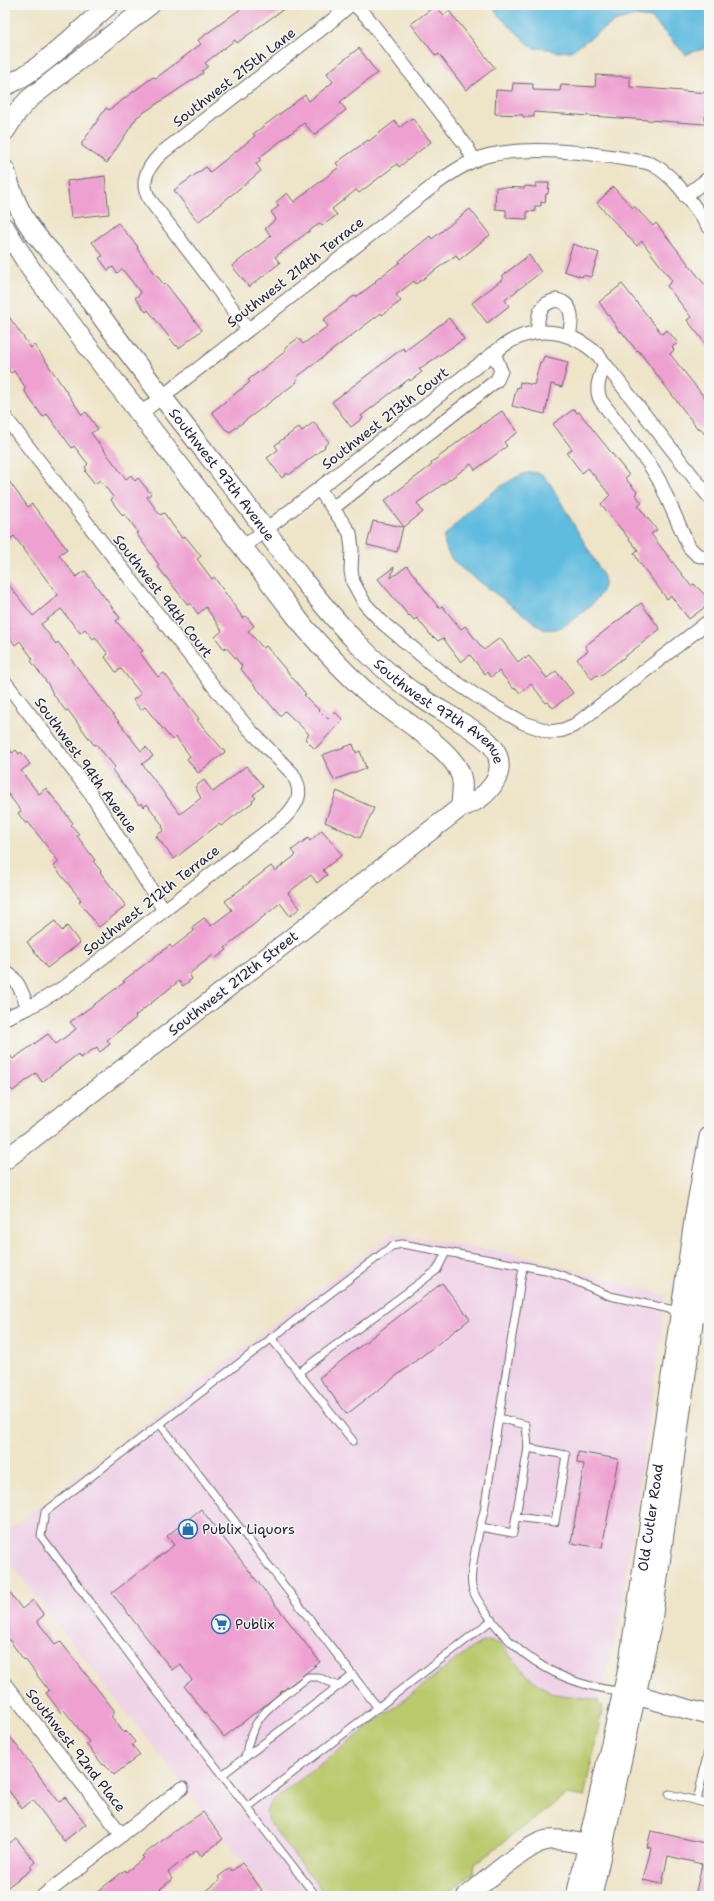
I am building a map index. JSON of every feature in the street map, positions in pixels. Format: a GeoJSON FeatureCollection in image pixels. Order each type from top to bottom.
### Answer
{"type":"FeatureCollection","features":[{"type":"Feature","properties":{"kind":"street"},"geometry":{"type":"LineString","coordinates":[[5,86],[26,74],[50,56],[109,5]]}},
{"type":"Feature","properties":{"kind":"street"},"geometry":{"type":"LineString","coordinates":[[5,131],[15,115],[29,99],[150,5]]}},
{"type":"Feature","properties":{"kind":"street","name":"Southwest 215th Lane"},"geometry":{"type":"LineString","coordinates":[[248,329],[150,200],[144,180],[151,166],[163,152],[323,28],[350,5]]}},
{"type":"Feature","properties":{"kind":"street"},"geometry":{"type":"LineString","coordinates":[[355,5],[367,17],[465,144],[474,160]]}},
{"type":"Feature","properties":{"kind":"street","name":"Southwest 214th Terrace"},"geometry":{"type":"LineString","coordinates":[[140,414],[437,183],[460,167],[474,160],[502,153],[526,151],[598,154],[649,163],[670,176],[709,227]]}},
{"type":"Feature","properties":{"kind":"street","name":"Southwest 97th Avenue"},"geometry":{"type":"LineString","coordinates":[[5,170],[16,203],[32,230],[70,274],[327,610],[371,656],[420,697],[481,735],[492,745],[496,752],[499,764],[498,776],[495,783],[486,793],[473,803],[461,807],[463,783],[459,771],[452,761],[436,744],[378,700],[340,666],[305,628],[242,548],[44,288],[5,228]]}},
{"type":"Feature","properties":{"kind":"street"},"geometry":{"type":"LineString","coordinates":[[685,196],[709,178]]}},
{"type":"Feature","properties":{"kind":"street"},"geometry":{"type":"LineString","coordinates":[[538,332],[537,318],[541,309],[548,302],[557,300],[568,306],[571,312],[569,336]]}},
{"type":"Feature","properties":{"kind":"street","name":"Southwest 213th Court"},"geometry":{"type":"LineString","coordinates":[[242,548],[494,353],[516,338],[538,332],[555,332],[569,336],[592,350],[605,364],[709,497]]}},
{"type":"Feature","properties":{"kind":"street"},"geometry":{"type":"LineString","coordinates":[[333,508],[497,380],[501,371],[494,353]]}},
{"type":"Feature","properties":{"kind":"street"},"geometry":{"type":"LineString","coordinates":[[605,364],[598,385],[598,393],[601,401],[649,464],[659,480],[689,547],[697,555],[709,558]]}},
{"type":"Feature","properties":{"kind":"street","name":"Southwest 94th Court"},"geometry":{"type":"LineString","coordinates":[[5,417],[218,692],[250,729],[292,773],[297,781],[299,790]]}},
{"type":"Feature","properties":{"kind":"street"},"geometry":{"type":"LineString","coordinates":[[319,489],[350,533],[352,549],[351,571],[353,582],[373,613],[416,651],[460,686],[524,723],[550,732],[562,730],[575,725],[709,621]]}},
{"type":"Feature","properties":{"kind":"street","name":"Southwest 94th Avenue"},"geometry":{"type":"LineString","coordinates":[[5,682],[89,791],[164,910]]}},
{"type":"Feature","properties":{"kind":"street","name":"Southwest 212th Terrace"},"geometry":{"type":"LineString","coordinates":[[5,1018],[28,1008],[66,986],[284,818],[296,805],[299,790]]}},
{"type":"Feature","properties":{"kind":"street","name":"Southwest 212th Street"},"geometry":{"type":"LineString","coordinates":[[5,1160],[461,807]]}},
{"type":"Feature","properties":{"kind":"street"},"geometry":{"type":"LineString","coordinates":[[5,972],[12,975],[17,982],[28,1008]]}},
{"type":"Feature","properties":{"kind":"street","name":"Old Cutler Road"},"geometry":{"type":"LineString","coordinates":[[695,1313],[695,1214],[709,1137]]}},
{"type":"Feature","properties":{"kind":"street","name":"Old Cutler Road"},"geometry":{"type":"LineString","coordinates":[[576,1896],[595,1847],[630,1693],[652,1621],[695,1313],[709,1224]]}},
{"type":"Feature","properties":{"kind":"street","name":"Southwest 92nd Place"},"geometry":{"type":"LineString","coordinates":[[5,1684],[122,1835]]}},
{"type":"Feature","properties":{"kind":"street"},"geometry":{"type":"LineString","coordinates":[[630,1693],[709,1715]]}},
{"type":"Feature","properties":{"kind":"street"},"geometry":{"type":"LineString","coordinates":[[43,1896],[182,1788]]}},
{"type":"Feature","properties":{"kind":"street"},"geometry":{"type":"LineString","coordinates":[[467,1896],[535,1844],[549,1840],[595,1847]]}},
{"type":"Feature","properties":{"kind":"street","name":"Old Cutler Road"},"geometry":{"type":"LineString","coordinates":[[592,1896],[595,1847]]}},
{"type":"Feature","properties":{"kind":"lane"},"geometry":{"type":"LineString","coordinates":[[316,1896],[222,1775],[41,1536],[45,1512],[392,1246],[402,1244],[546,1270],[564,1276],[610,1296],[695,1313]]}},
{"type":"Feature","properties":{"kind":"lane"},"geometry":{"type":"LineString","coordinates":[[298,1373],[437,1270],[446,1252]]}},
{"type":"Feature","properties":{"kind":"lane"},"geometry":{"type":"LineString","coordinates":[[523,1266],[480,1527],[472,1585],[480,1603],[506,1638],[521,1652],[547,1670],[582,1683],[630,1693]]}},
{"type":"Feature","properties":{"kind":"lane"},"geometry":{"type":"LineString","coordinates":[[271,1338],[353,1441]]}},
{"type":"Feature","properties":{"kind":"lane"},"geometry":{"type":"LineString","coordinates":[[480,1527],[513,1533],[516,1517],[528,1448],[526,1425],[499,1418]]}},
{"type":"Feature","properties":{"kind":"lane"},"geometry":{"type":"LineString","coordinates":[[160,1424],[378,1708]]}},
{"type":"Feature","properties":{"kind":"lane"},"geometry":{"type":"LineString","coordinates":[[516,1517],[555,1522],[566,1455],[528,1448]]}},
{"type":"Feature","properties":{"kind":"lane"},"geometry":{"type":"LineString","coordinates":[[248,1807],[492,1620]]}},
{"type":"Feature","properties":{"kind":"lane"},"geometry":{"type":"LineString","coordinates":[[222,1775],[353,1675]]}},
{"type":"Feature","properties":{"kind":"lane"},"geometry":{"type":"LineString","coordinates":[[245,1758],[248,1738],[258,1719],[308,1677],[318,1677],[338,1686]]}},
{"type":"Feature","properties":{"kind":"lane"},"geometry":{"type":"LineString","coordinates":[[697,1801],[709,1747]]}},
{"type":"Feature","properties":{"kind":"lane"},"geometry":{"type":"LineString","coordinates":[[669,1794],[709,1804]]}},
{"type":"Feature","properties":{"kind":"shaded area"},"geometry":{"type":"Polygon","coordinates":[[[392,1233],[514,1254],[665,1295],[662,1328],[619,1623],[599,1700],[555,1694],[528,1676],[500,1644],[494,1641],[480,1643],[271,1802],[267,1806],[270,1824],[326,1896],[270,1896],[5,1557],[5,1533],[392,1233]]]}},
{"type":"Feature","properties":{"kind":"green space"},"geometry":{"type":"Polygon","coordinates":[[[488,1641],[500,1644],[528,1676],[554,1694],[599,1700],[598,1704],[603,1706],[584,1797],[567,1794],[475,1864],[474,1873],[444,1896],[326,1896],[270,1824],[266,1813],[269,1805],[470,1649],[480,1643],[488,1641]]]}},
{"type":"Feature","properties":{"kind":"water"},"geometry":{"type":"Polygon","coordinates":[[[492,5],[709,5],[709,47],[686,55],[651,18],[636,16],[614,22],[571,51],[556,52],[549,49],[533,48],[497,14],[492,5]]]}},
{"type":"Feature","properties":{"kind":"water"},"geometry":{"type":"Polygon","coordinates":[[[531,472],[542,474],[551,485],[604,577],[602,591],[586,610],[561,627],[550,630],[543,629],[456,564],[447,552],[444,541],[444,537],[451,529],[484,499],[509,481],[531,472]]]}},
{"type":"Feature","properties":{"kind":"building"},"geometry":{"type":"Polygon","coordinates":[[[246,5],[289,5],[237,43],[235,40],[205,63],[208,66],[202,71],[203,73],[137,117],[107,163],[82,146],[82,143],[106,108],[109,110],[153,77],[156,78],[201,44],[198,40],[246,5]]]}},
{"type":"Feature","properties":{"kind":"building"},"geometry":{"type":"Polygon","coordinates":[[[435,6],[444,15],[449,11],[495,68],[466,90],[439,54],[436,56],[411,24],[435,6]]]}},
{"type":"Feature","properties":{"kind":"building"},"geometry":{"type":"Polygon","coordinates":[[[359,48],[377,73],[340,102],[346,110],[314,135],[304,123],[260,157],[260,161],[256,164],[261,171],[198,222],[174,190],[206,167],[210,172],[255,136],[253,134],[305,95],[309,101],[333,82],[327,73],[359,48]]]}},
{"type":"Feature","properties":{"kind":"building"},"geometry":{"type":"Polygon","coordinates":[[[596,75],[630,77],[630,87],[709,93],[709,116],[705,116],[705,124],[534,112],[534,117],[495,114],[496,90],[512,91],[513,83],[533,84],[533,90],[560,91],[561,85],[595,87],[596,75]]]}},
{"type":"Feature","properties":{"kind":"building"},"geometry":{"type":"Polygon","coordinates":[[[412,118],[431,142],[399,167],[397,164],[359,193],[356,190],[332,209],[337,215],[322,226],[320,223],[275,257],[280,263],[249,287],[232,266],[271,236],[265,229],[276,219],[271,212],[279,206],[276,202],[287,193],[294,202],[339,167],[336,163],[368,140],[369,141],[395,121],[400,127],[412,118]]]}},
{"type":"Feature","properties":{"kind":"building"},"geometry":{"type":"Polygon","coordinates":[[[105,176],[109,214],[71,218],[67,181],[105,176]]]}},
{"type":"Feature","properties":{"kind":"building"},"geometry":{"type":"Polygon","coordinates":[[[536,183],[549,183],[548,194],[546,194],[545,203],[541,202],[541,206],[535,206],[535,212],[527,211],[527,219],[506,218],[506,210],[495,209],[496,187],[536,187],[536,183]]]}},
{"type":"Feature","properties":{"kind":"building"},"geometry":{"type":"Polygon","coordinates":[[[613,187],[653,226],[656,223],[709,290],[709,348],[687,320],[691,317],[667,286],[672,281],[642,241],[637,246],[597,203],[613,187]]]}},
{"type":"Feature","properties":{"kind":"building"},"geometry":{"type":"Polygon","coordinates":[[[470,209],[490,235],[459,260],[456,255],[416,284],[414,281],[396,295],[401,301],[382,315],[381,313],[297,377],[297,382],[230,432],[225,429],[212,412],[250,382],[248,380],[286,351],[284,349],[298,338],[303,344],[328,326],[323,320],[354,296],[356,297],[376,282],[375,281],[430,236],[432,239],[470,209]]]}},
{"type":"Feature","properties":{"kind":"building"},"geometry":{"type":"Polygon","coordinates":[[[118,223],[138,247],[137,248],[141,255],[164,285],[166,284],[202,330],[179,348],[148,310],[146,312],[135,298],[141,293],[122,269],[117,273],[113,267],[108,270],[99,258],[103,256],[92,242],[118,223]]]}},
{"type":"Feature","properties":{"kind":"building"},"geometry":{"type":"Polygon","coordinates":[[[573,244],[599,253],[591,277],[583,275],[582,277],[564,271],[573,244]]]}},
{"type":"Feature","properties":{"kind":"building"},"geometry":{"type":"Polygon","coordinates":[[[529,255],[541,272],[505,300],[509,306],[487,323],[472,303],[504,278],[502,276],[529,255]]]}},
{"type":"Feature","properties":{"kind":"building"},"geometry":{"type":"Polygon","coordinates":[[[622,284],[662,334],[667,330],[678,343],[672,347],[674,350],[670,354],[709,403],[709,440],[700,428],[698,429],[638,350],[637,351],[621,331],[620,332],[599,302],[622,284]]]}},
{"type":"Feature","properties":{"kind":"building"},"geometry":{"type":"Polygon","coordinates":[[[5,311],[31,348],[34,345],[82,415],[86,412],[98,429],[91,433],[126,479],[131,475],[135,481],[138,478],[151,494],[147,497],[160,515],[164,513],[182,538],[185,536],[201,556],[197,559],[212,579],[214,577],[243,618],[246,616],[254,626],[248,631],[263,648],[266,646],[306,694],[304,695],[328,719],[335,712],[343,720],[315,749],[305,739],[309,734],[285,711],[280,716],[240,668],[242,666],[226,647],[224,649],[215,637],[222,631],[206,607],[198,614],[190,603],[188,605],[158,567],[159,565],[136,533],[138,532],[125,514],[123,516],[111,500],[113,497],[100,480],[95,484],[85,471],[87,470],[85,467],[88,464],[74,446],[72,448],[47,414],[43,417],[29,398],[24,390],[26,388],[14,371],[11,373],[5,365],[5,311]]]}},
{"type":"Feature","properties":{"kind":"building"},"geometry":{"type":"Polygon","coordinates":[[[449,318],[464,339],[419,369],[422,372],[410,381],[409,379],[361,416],[363,418],[351,427],[332,402],[403,348],[405,351],[449,318]]]}},
{"type":"Feature","properties":{"kind":"building"},"geometry":{"type":"Polygon","coordinates":[[[544,356],[568,362],[562,387],[551,384],[545,414],[512,406],[517,387],[519,388],[520,382],[534,385],[540,362],[542,362],[544,356]]]}},
{"type":"Feature","properties":{"kind":"building"},"geometry":{"type":"Polygon","coordinates":[[[574,409],[577,413],[579,412],[629,475],[625,478],[637,492],[635,494],[642,503],[638,506],[657,530],[651,534],[691,586],[694,584],[709,599],[709,604],[689,619],[671,596],[667,599],[639,562],[634,553],[638,550],[601,504],[610,495],[588,468],[582,473],[567,453],[572,449],[553,424],[574,409]]]}},
{"type":"Feature","properties":{"kind":"building"},"geometry":{"type":"Polygon","coordinates":[[[502,411],[518,432],[504,442],[507,446],[475,470],[471,464],[417,503],[423,512],[404,527],[384,501],[432,465],[431,463],[471,432],[502,411]]]}},
{"type":"Feature","properties":{"kind":"building"},"geometry":{"type":"Polygon","coordinates":[[[314,422],[329,442],[324,446],[325,447],[289,475],[287,473],[282,478],[267,458],[278,450],[275,445],[299,427],[302,431],[314,422]]]}},
{"type":"Feature","properties":{"kind":"building"},"geometry":{"type":"Polygon","coordinates":[[[5,476],[28,507],[32,504],[67,549],[59,555],[76,577],[85,571],[120,618],[116,621],[143,651],[140,653],[158,677],[164,673],[199,719],[197,720],[225,752],[198,773],[187,759],[190,756],[176,737],[172,740],[145,707],[141,710],[133,700],[141,694],[121,669],[116,672],[105,657],[108,654],[95,637],[93,639],[85,629],[80,633],[61,609],[41,624],[56,644],[58,642],[141,751],[146,747],[153,756],[142,764],[180,814],[201,798],[195,787],[204,780],[213,792],[246,766],[263,786],[253,795],[256,798],[252,801],[253,802],[221,826],[219,824],[174,859],[156,836],[164,830],[162,827],[163,826],[147,804],[144,807],[141,803],[139,805],[112,770],[115,767],[96,744],[94,745],[68,710],[66,711],[53,694],[48,684],[31,661],[33,659],[20,641],[15,645],[6,632],[10,629],[5,622],[5,580],[33,616],[58,595],[14,536],[5,543],[5,476]]]}},
{"type":"Feature","properties":{"kind":"building"},"geometry":{"type":"Polygon","coordinates":[[[373,521],[403,527],[397,552],[367,545],[373,521]]]}},
{"type":"Feature","properties":{"kind":"building"},"geometry":{"type":"Polygon","coordinates":[[[407,566],[439,608],[442,606],[461,629],[465,626],[484,650],[500,638],[518,662],[524,657],[525,659],[529,656],[547,678],[556,671],[573,693],[553,708],[548,702],[546,703],[531,684],[520,693],[516,688],[514,689],[499,671],[491,677],[487,672],[485,674],[470,655],[461,662],[443,638],[438,641],[434,637],[433,638],[417,618],[414,620],[410,615],[409,616],[378,579],[394,567],[391,578],[407,566]]]}},
{"type":"Feature","properties":{"kind":"building"},"geometry":{"type":"Polygon","coordinates":[[[641,603],[660,629],[599,677],[597,675],[592,679],[577,659],[588,651],[585,646],[641,603]]]}},
{"type":"Feature","properties":{"kind":"building"},"geometry":{"type":"Polygon","coordinates":[[[5,743],[12,753],[16,750],[19,754],[21,752],[30,764],[21,771],[39,794],[46,788],[73,823],[71,825],[79,834],[77,836],[95,860],[93,861],[101,871],[100,872],[126,906],[99,927],[79,902],[81,900],[54,866],[59,862],[28,822],[26,824],[18,813],[21,811],[5,790],[5,743]]]}},
{"type":"Feature","properties":{"kind":"building"},"geometry":{"type":"Polygon","coordinates":[[[353,744],[356,753],[360,751],[366,768],[334,780],[322,755],[353,744]]]}},
{"type":"Feature","properties":{"kind":"building"},"geometry":{"type":"Polygon","coordinates":[[[337,791],[374,808],[360,838],[325,822],[337,791]]]}},
{"type":"Feature","properties":{"kind":"building"},"geometry":{"type":"Polygon","coordinates":[[[322,830],[342,855],[323,870],[327,875],[317,883],[311,875],[288,893],[300,908],[290,916],[280,903],[225,948],[227,950],[216,958],[213,955],[189,974],[192,979],[183,986],[179,981],[135,1016],[136,1018],[107,1040],[110,1044],[100,1052],[97,1047],[80,1058],[78,1054],[42,1082],[36,1073],[13,1091],[10,1088],[5,1092],[5,1049],[13,1059],[48,1034],[56,1044],[76,1029],[70,1022],[125,982],[123,981],[170,945],[172,948],[194,931],[192,927],[204,918],[211,926],[232,910],[225,901],[271,866],[275,871],[296,855],[292,850],[308,838],[310,841],[322,830]]]}},
{"type":"Feature","properties":{"kind":"building"},"geometry":{"type":"Polygon","coordinates":[[[55,921],[62,931],[67,926],[80,943],[47,968],[27,942],[55,921]]]}},
{"type":"Feature","properties":{"kind":"building"},"geometry":{"type":"Polygon","coordinates":[[[442,1283],[470,1319],[347,1414],[319,1378],[442,1283]]]}},
{"type":"Feature","properties":{"kind":"building"},"geometry":{"type":"Polygon","coordinates":[[[578,1452],[618,1459],[602,1548],[571,1543],[584,1464],[577,1463],[578,1452]]]}},
{"type":"Feature","properties":{"kind":"building"},"geometry":{"type":"Polygon","coordinates":[[[201,1509],[320,1662],[224,1737],[184,1686],[192,1680],[180,1664],[172,1670],[112,1593],[174,1545],[167,1536],[201,1509]]]}},
{"type":"Feature","properties":{"kind":"building"},"geometry":{"type":"Polygon","coordinates":[[[5,1586],[22,1609],[33,1600],[44,1615],[37,1621],[55,1644],[60,1641],[114,1710],[114,1714],[111,1716],[124,1733],[126,1731],[135,1742],[132,1745],[140,1755],[114,1775],[105,1764],[103,1765],[86,1744],[89,1742],[64,1710],[61,1713],[46,1693],[49,1691],[5,1634],[5,1586]]]}},
{"type":"Feature","properties":{"kind":"building"},"geometry":{"type":"Polygon","coordinates":[[[5,1730],[59,1802],[65,1797],[86,1824],[64,1841],[33,1800],[22,1808],[5,1786],[5,1730]]]}},
{"type":"Feature","properties":{"kind":"building"},"geometry":{"type":"Polygon","coordinates":[[[203,1812],[223,1839],[201,1856],[197,1850],[168,1872],[173,1879],[160,1889],[166,1896],[92,1896],[125,1870],[126,1872],[144,1858],[142,1856],[173,1832],[203,1812]]]}},
{"type":"Feature","properties":{"kind":"building"},"geometry":{"type":"Polygon","coordinates":[[[651,1831],[709,1844],[709,1896],[695,1896],[702,1864],[668,1856],[662,1884],[643,1880],[651,1848],[647,1847],[651,1831]]]}},
{"type":"Feature","properties":{"kind":"building"},"geometry":{"type":"Polygon","coordinates":[[[16,1838],[35,1862],[30,1866],[32,1869],[5,1889],[5,1847],[16,1838]]]}},
{"type":"Feature","properties":{"kind":"building"},"geometry":{"type":"Polygon","coordinates":[[[242,1863],[262,1890],[254,1896],[200,1896],[220,1880],[218,1877],[230,1868],[232,1871],[242,1863]]]}},
{"type":"Feature","properties":{"kind":"place","name":"Publix Liquors"},"geometry":{"type":"Point","coordinates":[188,1529]}},
{"type":"Feature","properties":{"kind":"place","name":"Publix"},"geometry":{"type":"Point","coordinates":[221,1624]}}]}
